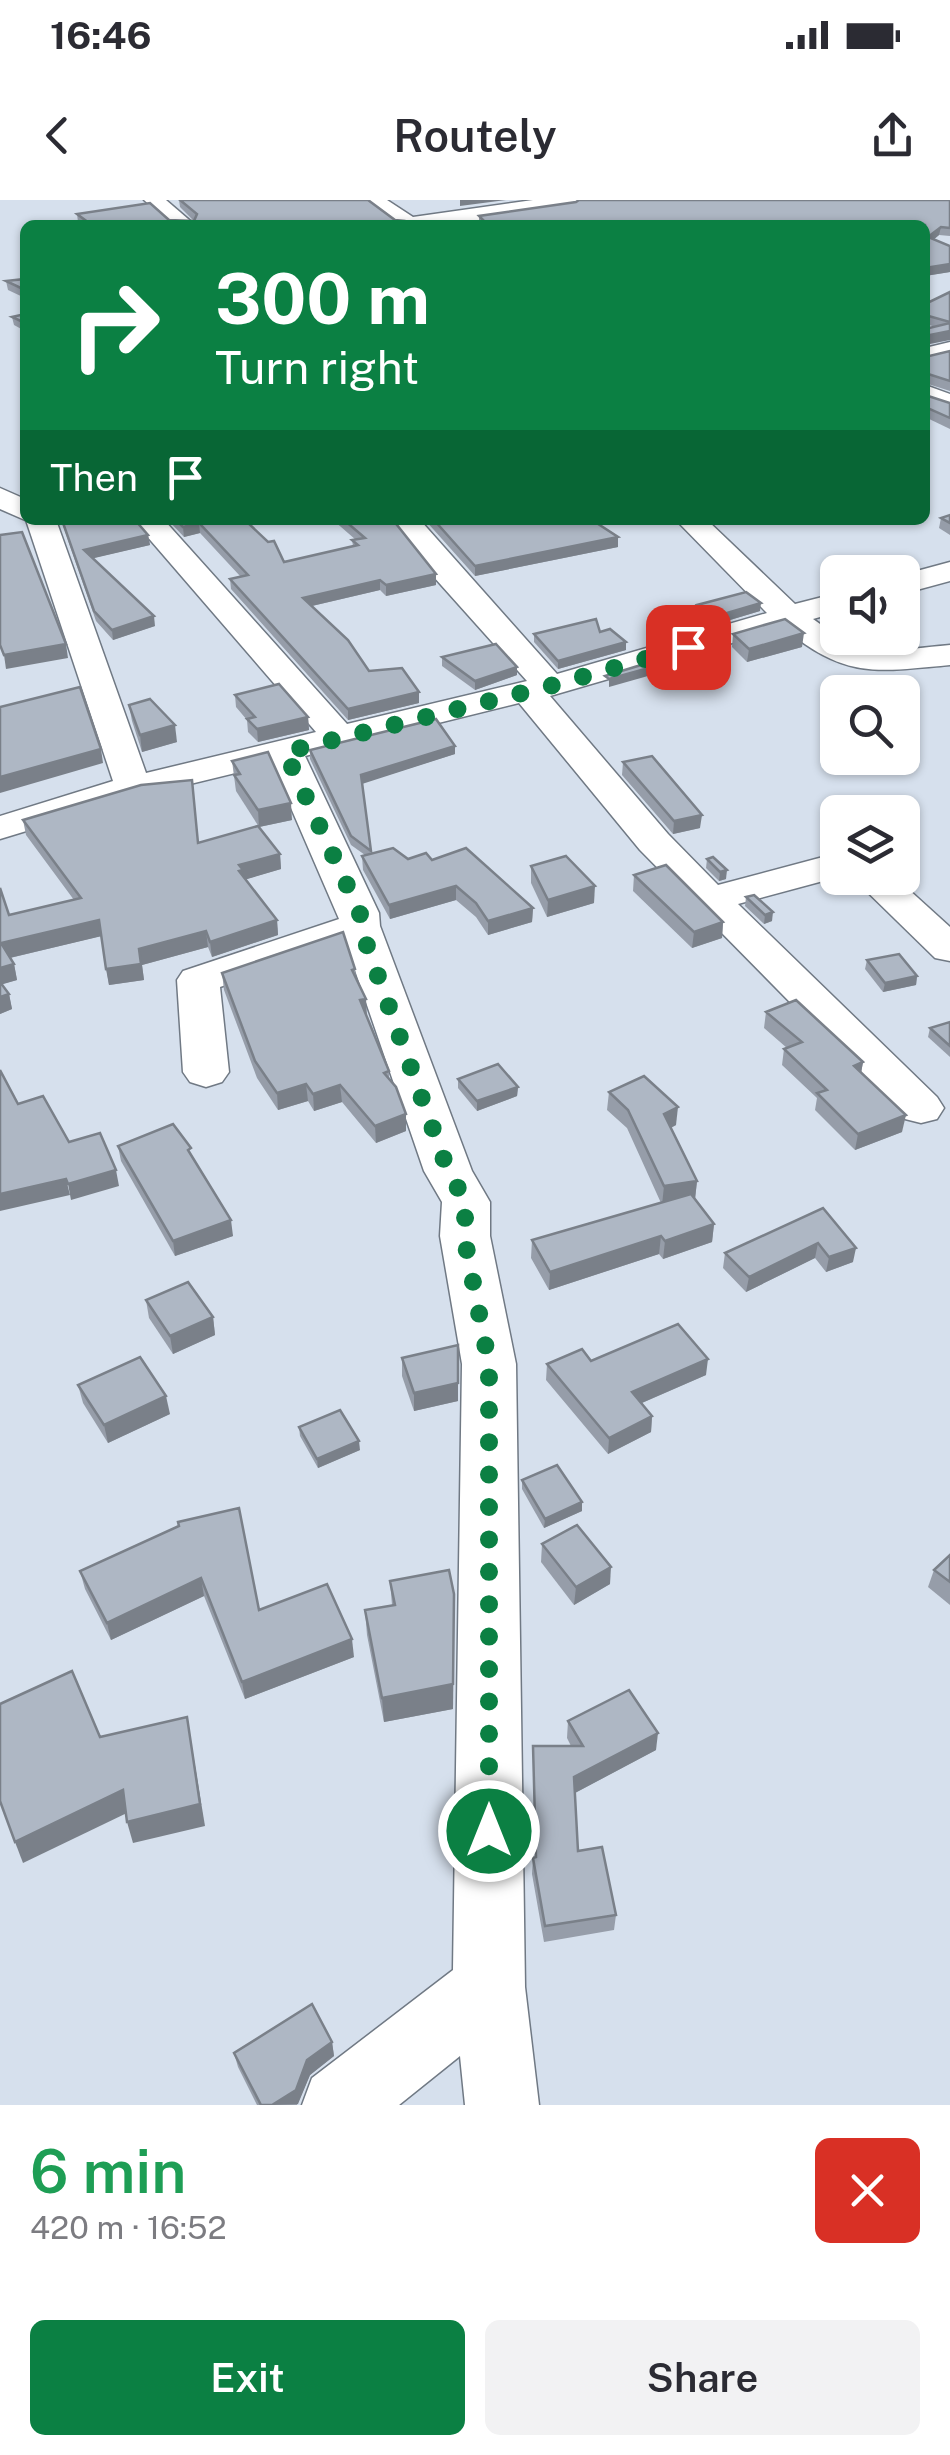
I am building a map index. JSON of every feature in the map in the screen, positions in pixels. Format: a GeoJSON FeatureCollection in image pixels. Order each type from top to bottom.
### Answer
{"type":"FeatureCollection","features":[{"type":"Feature","properties":{"kind":"street"},"geometry":{"type":"LineString","coordinates":[[154,200],[179,220]]}},
{"type":"Feature","properties":{"kind":"street"},"geometry":{"type":"LineString","coordinates":[[373,200],[404,220]]}},
{"type":"Feature","properties":{"kind":"street"},"geometry":{"type":"LineString","coordinates":[[431,220],[508,205],[575,200]]}},
{"type":"Feature","properties":{"kind":"street"},"geometry":{"type":"LineString","coordinates":[[43,525],[133,787]]}},
{"type":"Feature","properties":{"kind":"street"},"geometry":{"type":"LineString","coordinates":[[152,525],[341,739]]}},
{"type":"Feature","properties":{"kind":"street"},"geometry":{"type":"LineString","coordinates":[[409,525],[654,842],[921,1108]]}},
{"type":"Feature","properties":{"kind":"street"},"geometry":{"type":"LineString","coordinates":[[695,525],[787,615],[853,658],[872,662],[950,655]]}},
{"type":"Feature","properties":{"kind":"street"},"geometry":{"type":"LineString","coordinates":[[920,580],[950,572]]}},
{"type":"Feature","properties":{"kind":"street"},"geometry":{"type":"LineString","coordinates":[[0,828],[133,787],[539,689],[820,607]]}},
{"type":"Feature","properties":{"kind":"street"},"geometry":{"type":"LineString","coordinates":[[285,752],[360,913],[360,926],[448,1171],[466,1202],[464,1236],[489,1364],[489,1987],[502,2105]]}},
{"type":"Feature","properties":{"kind":"street"},"geometry":{"type":"LineString","coordinates":[[710,899],[820,870]]}},
{"type":"Feature","properties":{"kind":"street"},"geometry":{"type":"LineString","coordinates":[[891,895],[950,949]]}},
{"type":"Feature","properties":{"kind":"street"},"geometry":{"type":"LineString","coordinates":[[206,1072],[198,980],[360,926]]}},
{"type":"Feature","properties":{"kind":"street"},"geometry":{"type":"LineString","coordinates":[[339,2105],[489,1987]]}},
{"type":"Feature","properties":{"kind":"building"},"geometry":{"type":"Polygon","coordinates":[[[180,200],[368,200],[395,220],[194,220],[197,214],[180,200]]]}},
{"type":"Feature","properties":{"kind":"building"},"geometry":{"type":"Polygon","coordinates":[[[950,200],[950,228],[941,227],[930,235],[930,220],[483,220],[479,216],[576,202],[950,200]]]}},
{"type":"Feature","properties":{"kind":"building"},"geometry":{"type":"Polygon","coordinates":[[[150,203],[169,220],[85,220],[77,214],[150,203]]]}},
{"type":"Feature","properties":{"kind":"building"},"geometry":{"type":"Polygon","coordinates":[[[930,238],[950,246],[950,264],[930,267],[930,238]]]}},
{"type":"Feature","properties":{"kind":"building"},"geometry":{"type":"Polygon","coordinates":[[[950,292],[950,322],[930,316],[930,302],[950,292]]]}},
{"type":"Feature","properties":{"kind":"building"},"geometry":{"type":"Polygon","coordinates":[[[950,323],[950,331],[930,335],[930,328],[950,323]]]}},
{"type":"Feature","properties":{"kind":"building"},"geometry":{"type":"Polygon","coordinates":[[[950,351],[950,381],[930,375],[930,356],[950,351]]]}},
{"type":"Feature","properties":{"kind":"building"},"geometry":{"type":"Polygon","coordinates":[[[930,397],[950,403],[950,418],[930,409],[930,397]]]}},
{"type":"Feature","properties":{"kind":"building"},"geometry":{"type":"Polygon","coordinates":[[[64,525],[139,525],[148,535],[84,550],[154,616],[112,630],[94,611],[64,525]]]}},
{"type":"Feature","properties":{"kind":"building"},"geometry":{"type":"Polygon","coordinates":[[[201,525],[250,525],[268,542],[274,541],[284,562],[358,545],[352,540],[365,538],[350,525],[397,525],[436,574],[386,585],[380,580],[303,598],[348,640],[369,671],[402,668],[419,692],[348,709],[230,579],[248,575],[201,525]]]}},
{"type":"Feature","properties":{"kind":"building"},"geometry":{"type":"Polygon","coordinates":[[[438,525],[600,525],[618,537],[475,566],[438,525]]]}},
{"type":"Feature","properties":{"kind":"building"},"geometry":{"type":"Polygon","coordinates":[[[22,532],[66,644],[4,655],[0,645],[0,535],[22,532]]]}},
{"type":"Feature","properties":{"kind":"building"},"geometry":{"type":"Polygon","coordinates":[[[746,592],[761,603],[710,618],[697,605],[746,592]]]}},
{"type":"Feature","properties":{"kind":"building"},"geometry":{"type":"Polygon","coordinates":[[[596,619],[600,632],[610,629],[626,642],[558,661],[534,634],[596,619]]]}},
{"type":"Feature","properties":{"kind":"building"},"geometry":{"type":"Polygon","coordinates":[[[785,619],[804,633],[749,649],[733,634],[785,619]]]}},
{"type":"Feature","properties":{"kind":"building"},"geometry":{"type":"Polygon","coordinates":[[[496,644],[517,667],[475,681],[442,657],[496,644]]]}},
{"type":"Feature","properties":{"kind":"building"},"geometry":{"type":"Polygon","coordinates":[[[651,662],[656,666],[609,679],[605,676],[651,662]]]}},
{"type":"Feature","properties":{"kind":"building"},"geometry":{"type":"Polygon","coordinates":[[[279,684],[308,717],[257,729],[247,719],[255,717],[235,695],[279,684]]]}},
{"type":"Feature","properties":{"kind":"building"},"geometry":{"type":"Polygon","coordinates":[[[80,687],[101,749],[0,777],[0,707],[80,687]]]}},
{"type":"Feature","properties":{"kind":"building"},"geometry":{"type":"Polygon","coordinates":[[[150,699],[175,725],[140,735],[129,705],[150,699]]]}},
{"type":"Feature","properties":{"kind":"building"},"geometry":{"type":"Polygon","coordinates":[[[436,719],[455,746],[361,775],[371,851],[351,836],[310,750],[436,719]]]}},
{"type":"Feature","properties":{"kind":"building"},"geometry":{"type":"Polygon","coordinates":[[[268,752],[291,803],[258,810],[234,775],[240,774],[232,761],[268,752]]]}},
{"type":"Feature","properties":{"kind":"building"},"geometry":{"type":"Polygon","coordinates":[[[652,756],[702,815],[674,821],[623,762],[652,756]]]}},
{"type":"Feature","properties":{"kind":"building"},"geometry":{"type":"Polygon","coordinates":[[[192,780],[198,843],[258,826],[280,854],[239,865],[243,870],[239,871],[277,920],[210,942],[206,931],[139,949],[141,964],[106,969],[99,920],[1,943],[14,964],[0,968],[0,888],[9,915],[81,898],[23,820],[141,785],[192,780]]]}},
{"type":"Feature","properties":{"kind":"building"},"geometry":{"type":"Polygon","coordinates":[[[393,848],[408,859],[426,853],[432,860],[466,848],[533,908],[488,921],[476,903],[456,886],[389,905],[362,856],[393,848]]]}},
{"type":"Feature","properties":{"kind":"building"},"geometry":{"type":"Polygon","coordinates":[[[566,856],[595,886],[548,900],[531,866],[566,856]]]}},
{"type":"Feature","properties":{"kind":"building"},"geometry":{"type":"Polygon","coordinates":[[[713,857],[727,870],[720,872],[707,859],[713,857]]]}},
{"type":"Feature","properties":{"kind":"building"},"geometry":{"type":"Polygon","coordinates":[[[666,865],[723,922],[694,932],[634,875],[666,865]]]}},
{"type":"Feature","properties":{"kind":"building"},"geometry":{"type":"Polygon","coordinates":[[[754,895],[773,912],[765,915],[746,897],[754,895]]]}},
{"type":"Feature","properties":{"kind":"building"},"geometry":{"type":"Polygon","coordinates":[[[343,932],[355,969],[352,970],[366,999],[360,1000],[389,1071],[384,1073],[396,1087],[406,1114],[375,1126],[340,1085],[313,1094],[306,1084],[277,1093],[255,1061],[222,973],[343,932]]]}},
{"type":"Feature","properties":{"kind":"building"},"geometry":{"type":"Polygon","coordinates":[[[899,954],[917,976],[885,983],[867,960],[899,954]]]}},
{"type":"Feature","properties":{"kind":"building"},"geometry":{"type":"Polygon","coordinates":[[[0,982],[9,994],[0,997],[0,982]]]}},
{"type":"Feature","properties":{"kind":"building"},"geometry":{"type":"Polygon","coordinates":[[[796,1000],[863,1062],[854,1066],[906,1115],[858,1134],[817,1093],[827,1090],[784,1049],[802,1042],[766,1012],[796,1000]]]}},
{"type":"Feature","properties":{"kind":"building"},"geometry":{"type":"Polygon","coordinates":[[[950,1022],[950,1046],[930,1028],[950,1022]]]}},
{"type":"Feature","properties":{"kind":"building"},"geometry":{"type":"Polygon","coordinates":[[[498,1064],[518,1087],[477,1101],[458,1079],[498,1064]]]}},
{"type":"Feature","properties":{"kind":"building"},"geometry":{"type":"Polygon","coordinates":[[[0,1070],[18,1104],[43,1096],[69,1142],[100,1133],[116,1170],[68,1184],[66,1179],[0,1194],[0,1070]]]}},
{"type":"Feature","properties":{"kind":"building"},"geometry":{"type":"Polygon","coordinates":[[[644,1076],[678,1107],[664,1114],[697,1181],[664,1186],[628,1110],[609,1092],[644,1076]]]}},
{"type":"Feature","properties":{"kind":"building"},"geometry":{"type":"Polygon","coordinates":[[[173,1124],[231,1220],[173,1241],[118,1146],[173,1124]]]}},
{"type":"Feature","properties":{"kind":"building"},"geometry":{"type":"Polygon","coordinates":[[[691,1194],[714,1224],[665,1241],[661,1236],[550,1272],[532,1240],[691,1194]]]}},
{"type":"Feature","properties":{"kind":"building"},"geometry":{"type":"Polygon","coordinates":[[[823,1208],[856,1248],[829,1257],[818,1243],[749,1277],[725,1253],[823,1208]]]}},
{"type":"Feature","properties":{"kind":"building"},"geometry":{"type":"Polygon","coordinates":[[[188,1282],[213,1317],[170,1336],[146,1300],[188,1282]]]}},
{"type":"Feature","properties":{"kind":"building"},"geometry":{"type":"Polygon","coordinates":[[[678,1324],[708,1359],[632,1392],[652,1416],[609,1438],[547,1364],[582,1349],[591,1361],[678,1324]]]}},
{"type":"Feature","properties":{"kind":"building"},"geometry":{"type":"Polygon","coordinates":[[[458,1345],[458,1383],[414,1393],[402,1358],[458,1345]]]}},
{"type":"Feature","properties":{"kind":"building"},"geometry":{"type":"Polygon","coordinates":[[[140,1357],[166,1396],[104,1425],[78,1385],[140,1357]]]}},
{"type":"Feature","properties":{"kind":"building"},"geometry":{"type":"Polygon","coordinates":[[[340,1410],[359,1441],[317,1459],[299,1427],[340,1410]]]}},
{"type":"Feature","properties":{"kind":"building"},"geometry":{"type":"Polygon","coordinates":[[[557,1465],[582,1502],[545,1519],[522,1480],[557,1465]]]}},
{"type":"Feature","properties":{"kind":"building"},"geometry":{"type":"Polygon","coordinates":[[[239,1508],[259,1610],[327,1584],[352,1639],[242,1682],[201,1578],[107,1623],[80,1571],[179,1526],[178,1522],[239,1508]]]}},
{"type":"Feature","properties":{"kind":"building"},"geometry":{"type":"Polygon","coordinates":[[[577,1525],[611,1567],[576,1587],[542,1544],[577,1525]]]}},
{"type":"Feature","properties":{"kind":"building"},"geometry":{"type":"Polygon","coordinates":[[[950,1555],[950,1582],[934,1570],[950,1555]]]}},
{"type":"Feature","properties":{"kind":"building"},"geometry":{"type":"Polygon","coordinates":[[[449,1570],[454,1594],[453,1684],[382,1698],[365,1610],[395,1605],[390,1581],[449,1570]]]}},
{"type":"Feature","properties":{"kind":"building"},"geometry":{"type":"Polygon","coordinates":[[[72,1671],[100,1737],[187,1717],[200,1804],[127,1822],[123,1790],[15,1842],[0,1801],[0,1704],[72,1671]]]}},
{"type":"Feature","properties":{"kind":"building"},"geometry":{"type":"Polygon","coordinates":[[[629,1690],[658,1733],[574,1777],[578,1851],[602,1847],[616,1915],[545,1926],[533,1858],[533,1746],[583,1746],[568,1721],[629,1690]]]}},
{"type":"Feature","properties":{"kind":"building"},"geometry":{"type":"Polygon","coordinates":[[[312,2004],[332,2042],[307,2060],[296,2090],[272,2105],[261,2105],[234,2053],[312,2004]]]}},
{"type":"Feature","properties":{"kind":"route"},"geometry":{"type":"LineString","coordinates":[[489,1831],[489,1364],[464,1236],[466,1202],[448,1171],[360,926],[360,913],[285,752],[688,647]]}}]}
